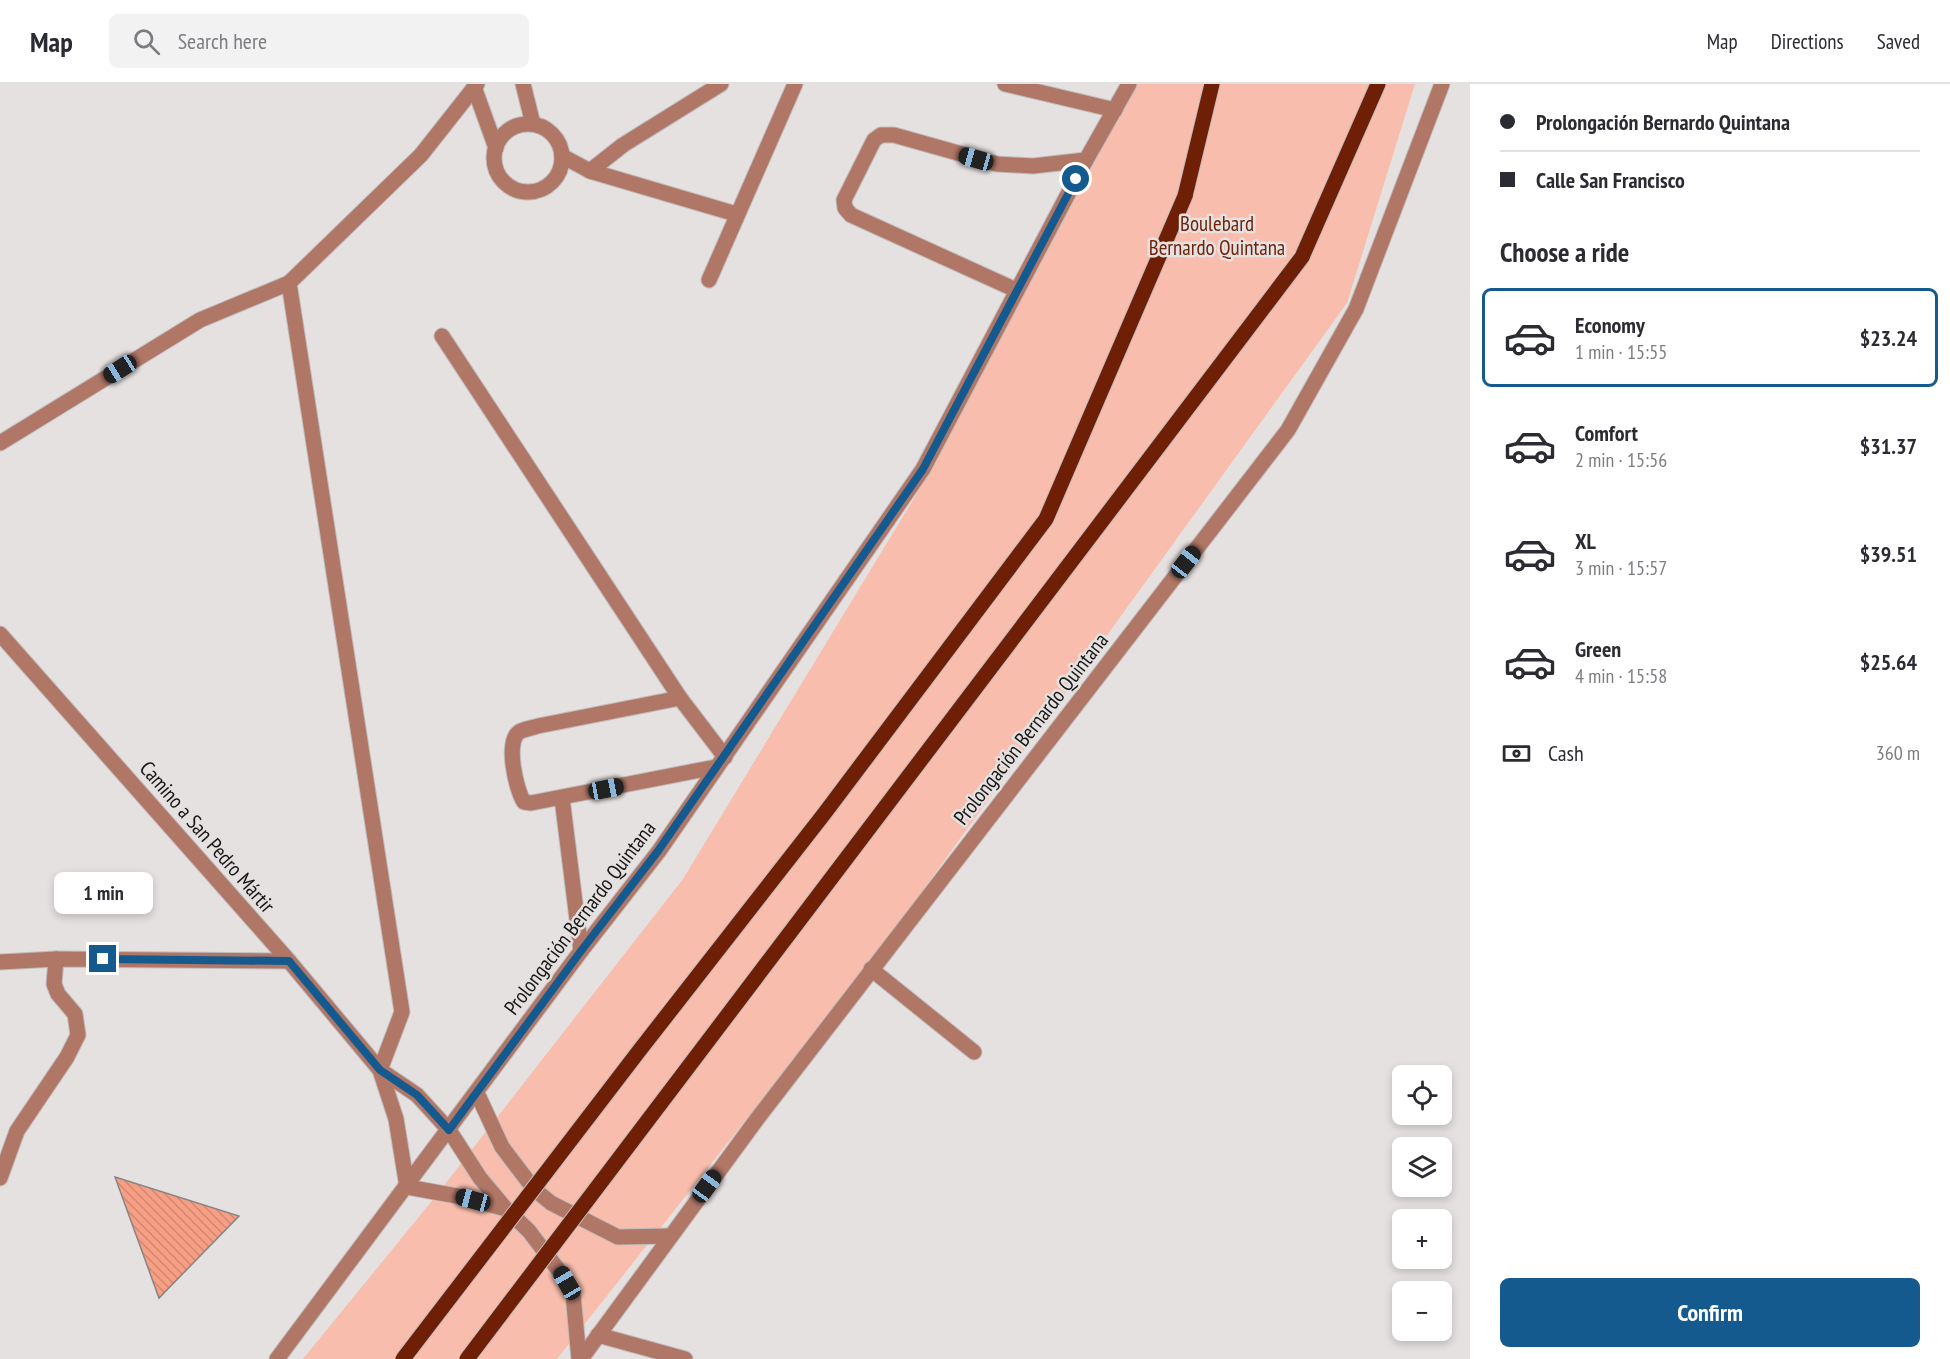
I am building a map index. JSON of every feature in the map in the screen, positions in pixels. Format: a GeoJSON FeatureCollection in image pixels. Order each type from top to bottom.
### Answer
{"type":"FeatureCollection","features":[{"type":"Feature","properties":{"kind":"main road"},"geometry":{"type":"LineString","coordinates":[[403,1359],[824,814],[1046,519],[1185,196],[1212,84]]}},
{"type":"Feature","properties":{"kind":"main road"},"geometry":{"type":"LineString","coordinates":[[467,1359],[1302,257],[1378,84]]}},
{"type":"Feature","properties":{"kind":"street"},"geometry":{"type":"LineString","coordinates":[[523,84],[533,124]]}},
{"type":"Feature","properties":{"kind":"street"},"geometry":{"type":"LineString","coordinates":[[590,171],[622,145],[721,84]]}},
{"type":"Feature","properties":{"kind":"street"},"geometry":{"type":"LineString","coordinates":[[709,280],[795,84]]}},
{"type":"Feature","properties":{"kind":"street"},"geometry":{"type":"LineString","coordinates":[[1005,84],[1114,110]]}},
{"type":"Feature","properties":{"kind":"street","name":"Prolongación Bernardo Quintana"},"geometry":{"type":"LineString","coordinates":[[277,1359],[658,851],[923,469],[1016,290],[1129,84]]}},
{"type":"Feature","properties":{"kind":"street","name":"Prolongación Bernardo Quintana"},"geometry":{"type":"LineString","coordinates":[[580,1359],[756,1119],[1288,430],[1356,309],[1442,84]]}},
{"type":"Feature","properties":{"kind":"street"},"geometry":{"type":"LineString","coordinates":[[476,86],[496,148]]}},
{"type":"Feature","properties":{"kind":"street"},"geometry":{"type":"LineString","coordinates":[[0,444],[200,320],[289,283],[421,155],[476,86]]}},
{"type":"Feature","properties":{"kind":"street"},"geometry":{"type":"LineString","coordinates":[[521,124],[533,124],[553,135],[559,144],[562,156],[555,178],[536,191],[524,191],[513,188],[504,181],[497,171],[494,160],[501,137],[510,129],[521,124]]}},
{"type":"Feature","properties":{"kind":"street"},"geometry":{"type":"LineString","coordinates":[[1016,290],[851,215],[845,208],[844,200],[874,140],[881,135],[894,135],[997,164],[1033,166],[1086,160]]}},
{"type":"Feature","properties":{"kind":"street"},"geometry":{"type":"LineString","coordinates":[[562,156],[590,171],[736,214]]}},
{"type":"Feature","properties":{"kind":"street"},"geometry":{"type":"LineString","coordinates":[[289,283],[402,1012],[380,1070]]}},
{"type":"Feature","properties":{"kind":"street"},"geometry":{"type":"LineString","coordinates":[[442,336],[680,698],[720,762],[543,802],[524,802],[518,793],[512,750],[513,741],[519,732],[538,726],[680,698]]}},
{"type":"Feature","properties":{"kind":"street","name":"Camino a San Pedro Mártir"},"geometry":{"type":"LineString","coordinates":[[0,634],[289,961],[380,1070],[417,1095],[449,1130],[480,1178],[506,1209],[529,1231],[560,1272],[573,1294],[580,1359]]}},
{"type":"Feature","properties":{"kind":"street"},"geometry":{"type":"LineString","coordinates":[[562,798],[581,951]]}},
{"type":"Feature","properties":{"kind":"street"},"geometry":{"type":"LineString","coordinates":[[0,962],[56,959],[289,961]]}},
{"type":"Feature","properties":{"kind":"street"},"geometry":{"type":"LineString","coordinates":[[0,1178],[17,1131],[62,1066],[78,1035],[75,1014],[58,994],[54,984],[56,959]]}},
{"type":"Feature","properties":{"kind":"street"},"geometry":{"type":"LineString","coordinates":[[871,969],[974,1052]]}},
{"type":"Feature","properties":{"kind":"street","name":"Camino a San Pedro Mártir"},"geometry":{"type":"LineString","coordinates":[[380,1070],[396,1119],[407,1187]]}},
{"type":"Feature","properties":{"kind":"street"},"geometry":{"type":"LineString","coordinates":[[477,1093],[502,1147],[534,1189],[550,1203],[618,1237],[670,1236]]}},
{"type":"Feature","properties":{"kind":"street"},"geometry":{"type":"LineString","coordinates":[[407,1187],[457,1196],[506,1209]]}},
{"type":"Feature","properties":{"kind":"street"},"geometry":{"type":"LineString","coordinates":[[598,1335],[685,1359]]}},
{"type":"Feature","properties":{"kind":"green space","name":"Boulebard Bernardo Quintana"},"geometry":{"type":"Polygon","coordinates":[[[1136,84],[1415,84],[1347,303],[876,955],[557,1359],[303,1359],[431,1202],[683,879],[930,472],[1136,84]]]}},
{"type":"Feature","properties":{"kind":"building"},"geometry":{"type":"Polygon","coordinates":[[[115,1177],[239,1216],[159,1298],[115,1177]]]}},
{"type":"Feature","properties":{"kind":"route"},"geometry":{"type":"LineString","coordinates":[[103,959],[289,961],[380,1070],[417,1095],[449,1130],[658,851],[923,469],[1076,179]]}}]}
